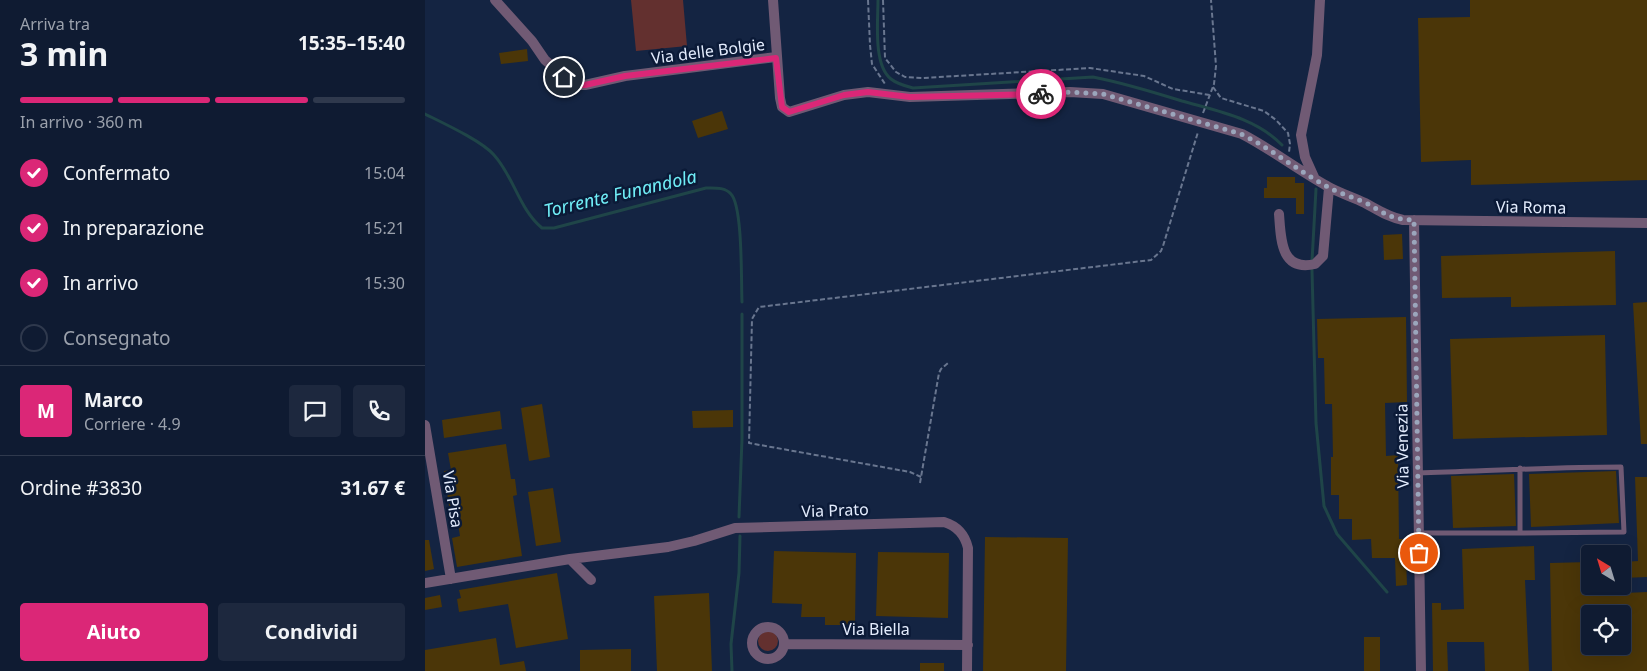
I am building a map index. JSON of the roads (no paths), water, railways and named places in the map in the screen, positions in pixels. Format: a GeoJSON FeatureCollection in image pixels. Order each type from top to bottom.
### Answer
{"type":"FeatureCollection","features":[{"type":"Feature","properties":{"kind":"street","name":"Via delle Bolgie"},"geometry":{"type":"LineString","coordinates":[[495,0],[532,41],[545,60],[574,85],[585,85],[625,76],[776,58],[782,107],[789,112],[844,95],[868,92],[910,97],[1070,92],[1103,94],[1201,120],[1241,134],[1329,188]]}},
{"type":"Feature","properties":{"kind":"street"},"geometry":{"type":"LineString","coordinates":[[773,0],[776,58]]}},
{"type":"Feature","properties":{"kind":"street"},"geometry":{"type":"LineString","coordinates":[[1315,179],[1305,157],[1301,135],[1317,55],[1320,0]]}},
{"type":"Feature","properties":{"kind":"street"},"geometry":{"type":"LineString","coordinates":[[1279,214],[1283,247],[1288,258],[1295,263],[1315,264],[1323,256],[1329,188]]}},
{"type":"Feature","properties":{"kind":"street","name":"Via Roma"},"geometry":{"type":"LineString","coordinates":[[1329,188],[1366,204],[1387,216],[1403,220],[1647,223]]}},
{"type":"Feature","properties":{"kind":"street","name":"Via Venezia"},"geometry":{"type":"LineString","coordinates":[[1414,220],[1421,671]]}},
{"type":"Feature","properties":{"kind":"street","name":"Via Pisa"},"geometry":{"type":"LineString","coordinates":[[425,425],[451,579]]}},
{"type":"Feature","properties":{"kind":"street","name":"Via Prato"},"geometry":{"type":"LineString","coordinates":[[425,583],[570,558],[668,547],[735,528],[944,522],[951,524],[957,529],[967,542],[968,548],[967,671]]}},
{"type":"Feature","properties":{"kind":"street"},"geometry":{"type":"LineString","coordinates":[[570,558],[591,580]]}},
{"type":"Feature","properties":{"kind":"street","name":"Via Biella"},"geometry":{"type":"LineString","coordinates":[[785,644],[968,645]]}},
{"type":"Feature","properties":{"kind":"lane"},"geometry":{"type":"LineString","coordinates":[[1418,473],[1519,468],[1621,467],[1624,532],[1419,533]]}},
{"type":"Feature","properties":{"kind":"lane"},"geometry":{"type":"LineString","coordinates":[[1519,468],[1520,533]]}},
{"type":"Feature","properties":{"kind":"waterway"},"geometry":{"type":"LineString","coordinates":[[878,0],[877,31],[881,64],[891,79],[901,85],[913,88],[1093,77],[1222,112],[1260,128],[1282,145]]}},
{"type":"Feature","properties":{"kind":"waterway","name":"Torrente Funandola"},"geometry":{"type":"LineString","coordinates":[[425,114],[472,138],[494,155],[507,173],[528,212],[542,228],[554,228],[706,188],[726,190],[731,194],[738,214],[742,302]]}},
{"type":"Feature","properties":{"kind":"waterway"},"geometry":{"type":"LineString","coordinates":[[1312,261],[1316,189]]}},
{"type":"Feature","properties":{"kind":"waterway"},"geometry":{"type":"LineString","coordinates":[[1312,270],[1316,423],[1324,506],[1337,534],[1387,592]]}},
{"type":"Feature","properties":{"kind":"waterway","name":"Torrente Funandola"},"geometry":{"type":"LineString","coordinates":[[739,517],[742,439],[742,314]]}},
{"type":"Feature","properties":{"kind":"waterway","name":"Torrente Funandola"},"geometry":{"type":"LineString","coordinates":[[732,671],[731,644],[739,573],[740,536]]}}]}
